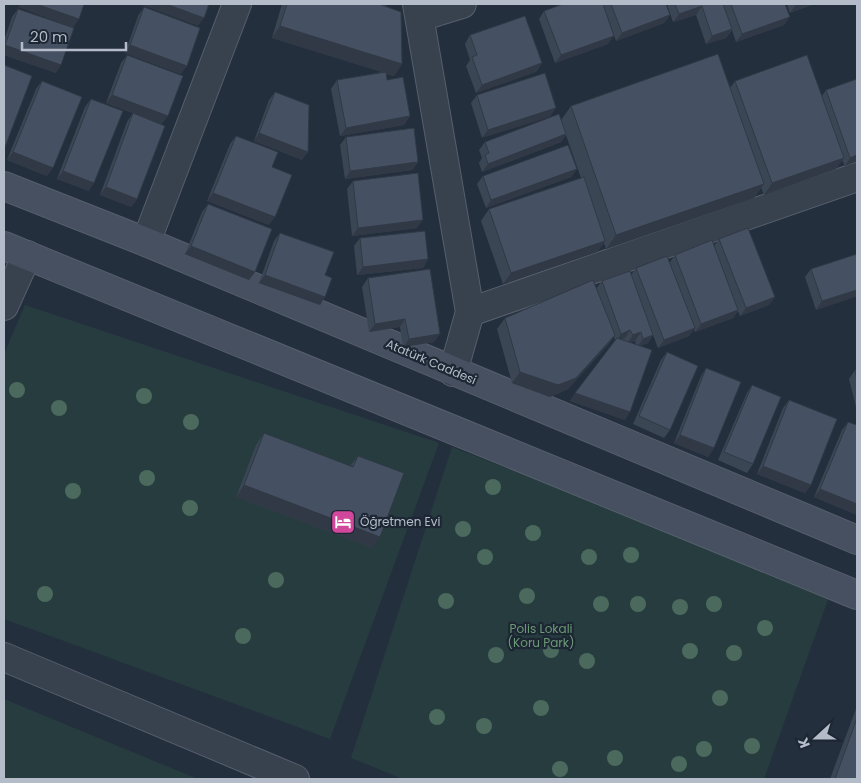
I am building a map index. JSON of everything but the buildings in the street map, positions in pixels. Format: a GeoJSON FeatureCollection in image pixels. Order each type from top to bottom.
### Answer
{"type":"FeatureCollection","features":[{"type":"Feature","properties":{"kind":"main road","name":"Atatürk Caddesi"},"geometry":{"type":"LineString","coordinates":[[4,186],[146,242],[857,540]]}},
{"type":"Feature","properties":{"kind":"main road"},"geometry":{"type":"LineString","coordinates":[[15,250],[857,596]]}},
{"type":"Feature","properties":{"kind":"street"},"geometry":{"type":"LineString","coordinates":[[146,242],[237,4]]}},
{"type":"Feature","properties":{"kind":"street"},"geometry":{"type":"LineString","coordinates":[[453,372],[470,312],[419,10],[462,4]]}},
{"type":"Feature","properties":{"kind":"street"},"geometry":{"type":"LineString","coordinates":[[470,312],[857,177]]}},
{"type":"Feature","properties":{"kind":"street"},"geometry":{"type":"LineString","coordinates":[[4,306],[15,250]]}},
{"type":"Feature","properties":{"kind":"street"},"geometry":{"type":"LineString","coordinates":[[4,657],[295,779]]}},
{"type":"Feature","properties":{"kind":"green space"},"geometry":{"type":"Polygon","coordinates":[[[25,305],[439,443],[330,739],[4,619],[4,354],[25,305]]]}},
{"type":"Feature","properties":{"kind":"green space","name":"Polis Lokali (Koru Park)"},"geometry":{"type":"Polygon","coordinates":[[[452,447],[830,594],[764,779],[403,779],[351,758],[452,447]]]}},
{"type":"Feature","properties":{"kind":"green space"},"geometry":{"type":"Polygon","coordinates":[[[4,699],[198,779],[4,779],[4,699]]]}},
{"type":"Feature","properties":{"kind":"place","name":"Öğretmen Evi"},"geometry":{"type":"Point","coordinates":[343,522]}}]}
